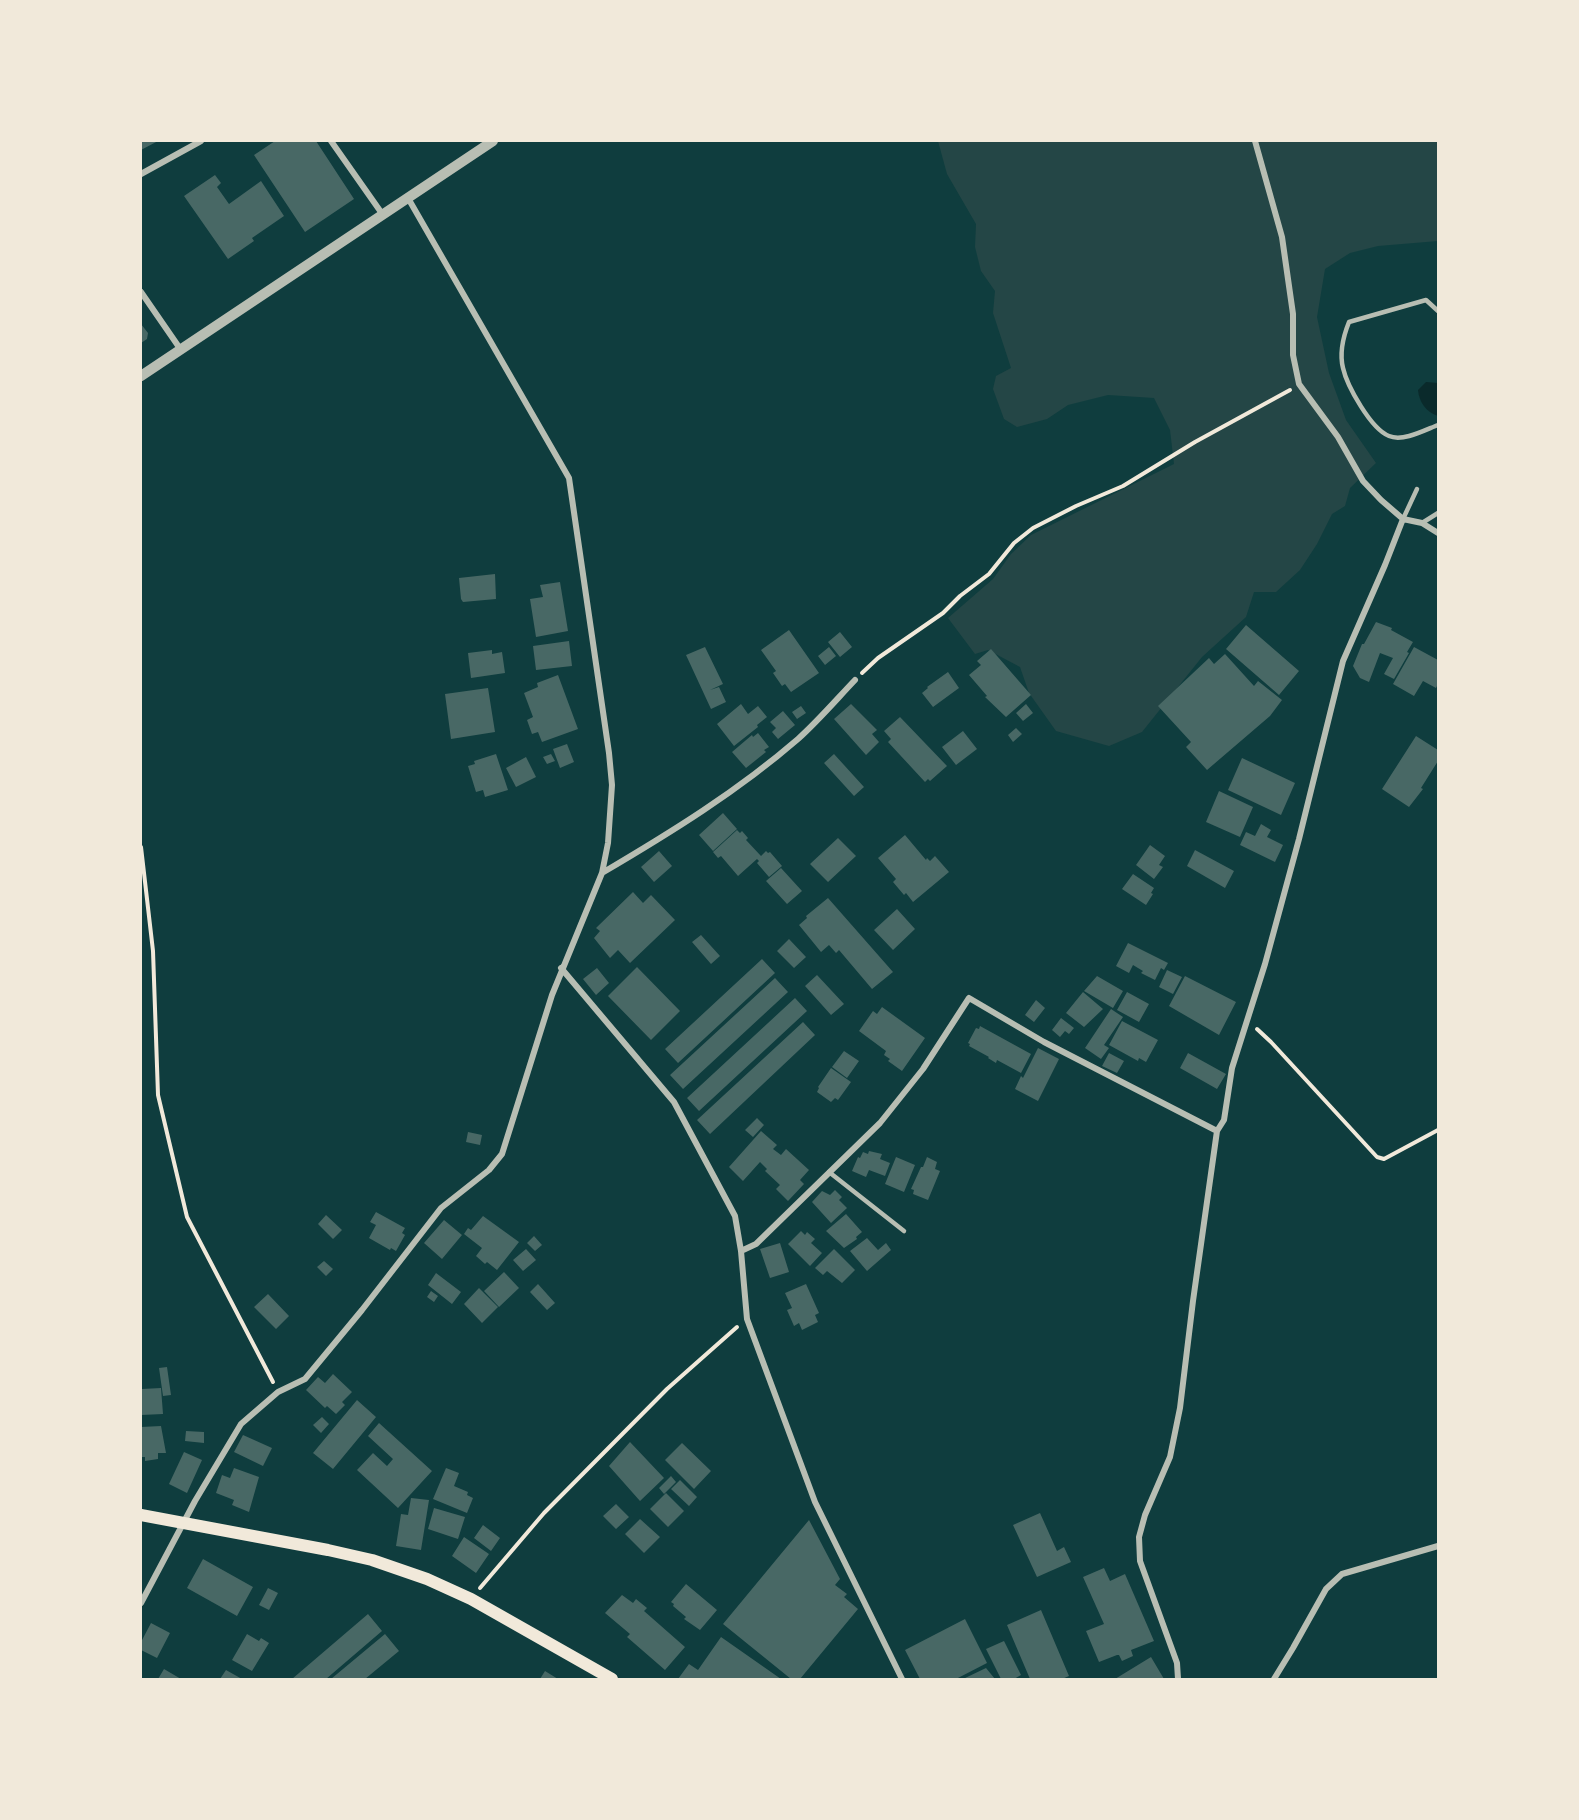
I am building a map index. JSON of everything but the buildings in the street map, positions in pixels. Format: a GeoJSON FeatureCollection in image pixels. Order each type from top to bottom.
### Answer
{"type":"FeatureCollection","features":[{"type":"Feature","properties":{"kind":"main road"},"geometry":{"type":"LineString","coordinates":[[141,1515],[372,1560],[471,1599],[610,1678]]}},
{"type":"Feature","properties":{"kind":"street"},"geometry":{"type":"LineString","coordinates":[[141,174],[201,141]]}},
{"type":"Feature","properties":{"kind":"street"},"geometry":{"type":"LineString","coordinates":[[331,141],[383,214]]}},
{"type":"Feature","properties":{"kind":"street"},"geometry":{"type":"LineString","coordinates":[[141,376],[493,141]]}},
{"type":"Feature","properties":{"kind":"street"},"geometry":{"type":"LineString","coordinates":[[1255,141],[1282,237],[1293,314],[1293,355],[1299,384],[1338,437],[1363,481],[1403,519],[1422,523],[1438,533]]}},
{"type":"Feature","properties":{"kind":"street"},"geometry":{"type":"LineString","coordinates":[[141,1603],[195,1501],[241,1424],[278,1392],[305,1379],[441,1208],[489,1170],[502,1155],[561,968],[602,873],[608,843],[612,785],[609,753],[569,478],[408,198]]}},
{"type":"Feature","properties":{"kind":"street"},"geometry":{"type":"LineString","coordinates":[[141,292],[181,350]]}},
{"type":"Feature","properties":{"kind":"street"},"geometry":{"type":"LineString","coordinates":[[1178,1679],[1177,1663],[1140,1561],[1138,1537],[1170,1457],[1180,1408],[1217,1131],[1224,1120],[1232,1068],[1265,964],[1343,661],[1403,519]]}},
{"type":"Feature","properties":{"kind":"street"},"geometry":{"type":"LineString","coordinates":[[602,873],[702,811],[759,771],[800,738],[855,680]]}},
{"type":"Feature","properties":{"kind":"street"},"geometry":{"type":"LineString","coordinates":[[561,968],[674,1102],[735,1216],[741,1251],[747,1318],[815,1502],[902,1679]]}},
{"type":"Feature","properties":{"kind":"street"},"geometry":{"type":"LineString","coordinates":[[741,1251],[756,1244],[880,1123],[923,1069],[969,998],[1044,1042],[1217,1131]]}},
{"type":"Feature","properties":{"kind":"street"},"geometry":{"type":"LineString","coordinates":[[1274,1679],[1326,1589],[1342,1574],[1438,1546]]}},
{"type":"Feature","properties":{"kind":"lane"},"geometry":{"type":"LineString","coordinates":[[1438,311],[1426,300],[1349,322],[1342,340],[1343,367],[1352,392],[1370,421],[1389,436],[1402,437],[1438,425]]}},
{"type":"Feature","properties":{"kind":"lane"},"geometry":{"type":"LineString","coordinates":[[1403,519],[1417,489]]}},
{"type":"Feature","properties":{"kind":"lane"},"geometry":{"type":"LineString","coordinates":[[1422,523],[1438,513]]}},
{"type":"Feature","properties":{"kind":"lane"},"geometry":{"type":"LineString","coordinates":[[829,1172],[904,1231]]}},
{"type":"Feature","properties":{"kind":"path"},"geometry":{"type":"LineString","coordinates":[[855,680],[878,658],[943,612],[989,574],[1014,543],[1034,528],[1076,506],[1123,486],[1195,442],[1299,384]]}},
{"type":"Feature","properties":{"kind":"path"},"geometry":{"type":"LineString","coordinates":[[141,847],[153,951],[159,1095],[187,1217],[278,1392]]}},
{"type":"Feature","properties":{"kind":"path"},"geometry":{"type":"LineString","coordinates":[[1247,1021],[1271,1042],[1377,1157],[1384,1159],[1438,1130]]}},
{"type":"Feature","properties":{"kind":"path"},"geometry":{"type":"LineString","coordinates":[[471,1599],[544,1513],[667,1389],[747,1318]]}},
{"type":"Feature","properties":{"kind":"shaded area"},"geometry":{"type":"Polygon","coordinates":[[[938,141],[1438,141],[1438,241],[1378,246],[1350,253],[1325,269],[1317,317],[1329,373],[1346,420],[1376,463],[1350,488],[1345,506],[1332,514],[1317,544],[1300,570],[1276,592],[1254,592],[1246,617],[1202,657],[1142,732],[1109,746],[1056,731],[1029,693],[1020,667],[988,650],[975,654],[948,618],[993,579],[1011,554],[1031,535],[1174,464],[1170,430],[1154,398],[1108,395],[1068,405],[1047,419],[1017,427],[1004,419],[993,389],[996,376],[1011,368],[993,313],[995,291],[981,271],[975,247],[976,224],[947,174],[938,141]]]}},
{"type":"Feature","properties":{"kind":"shaded area"},"geometry":{"type":"Polygon","coordinates":[[[1426,382],[1438,383],[1438,416],[1427,409],[1420,399],[1418,390],[1426,382]]]}}]}
